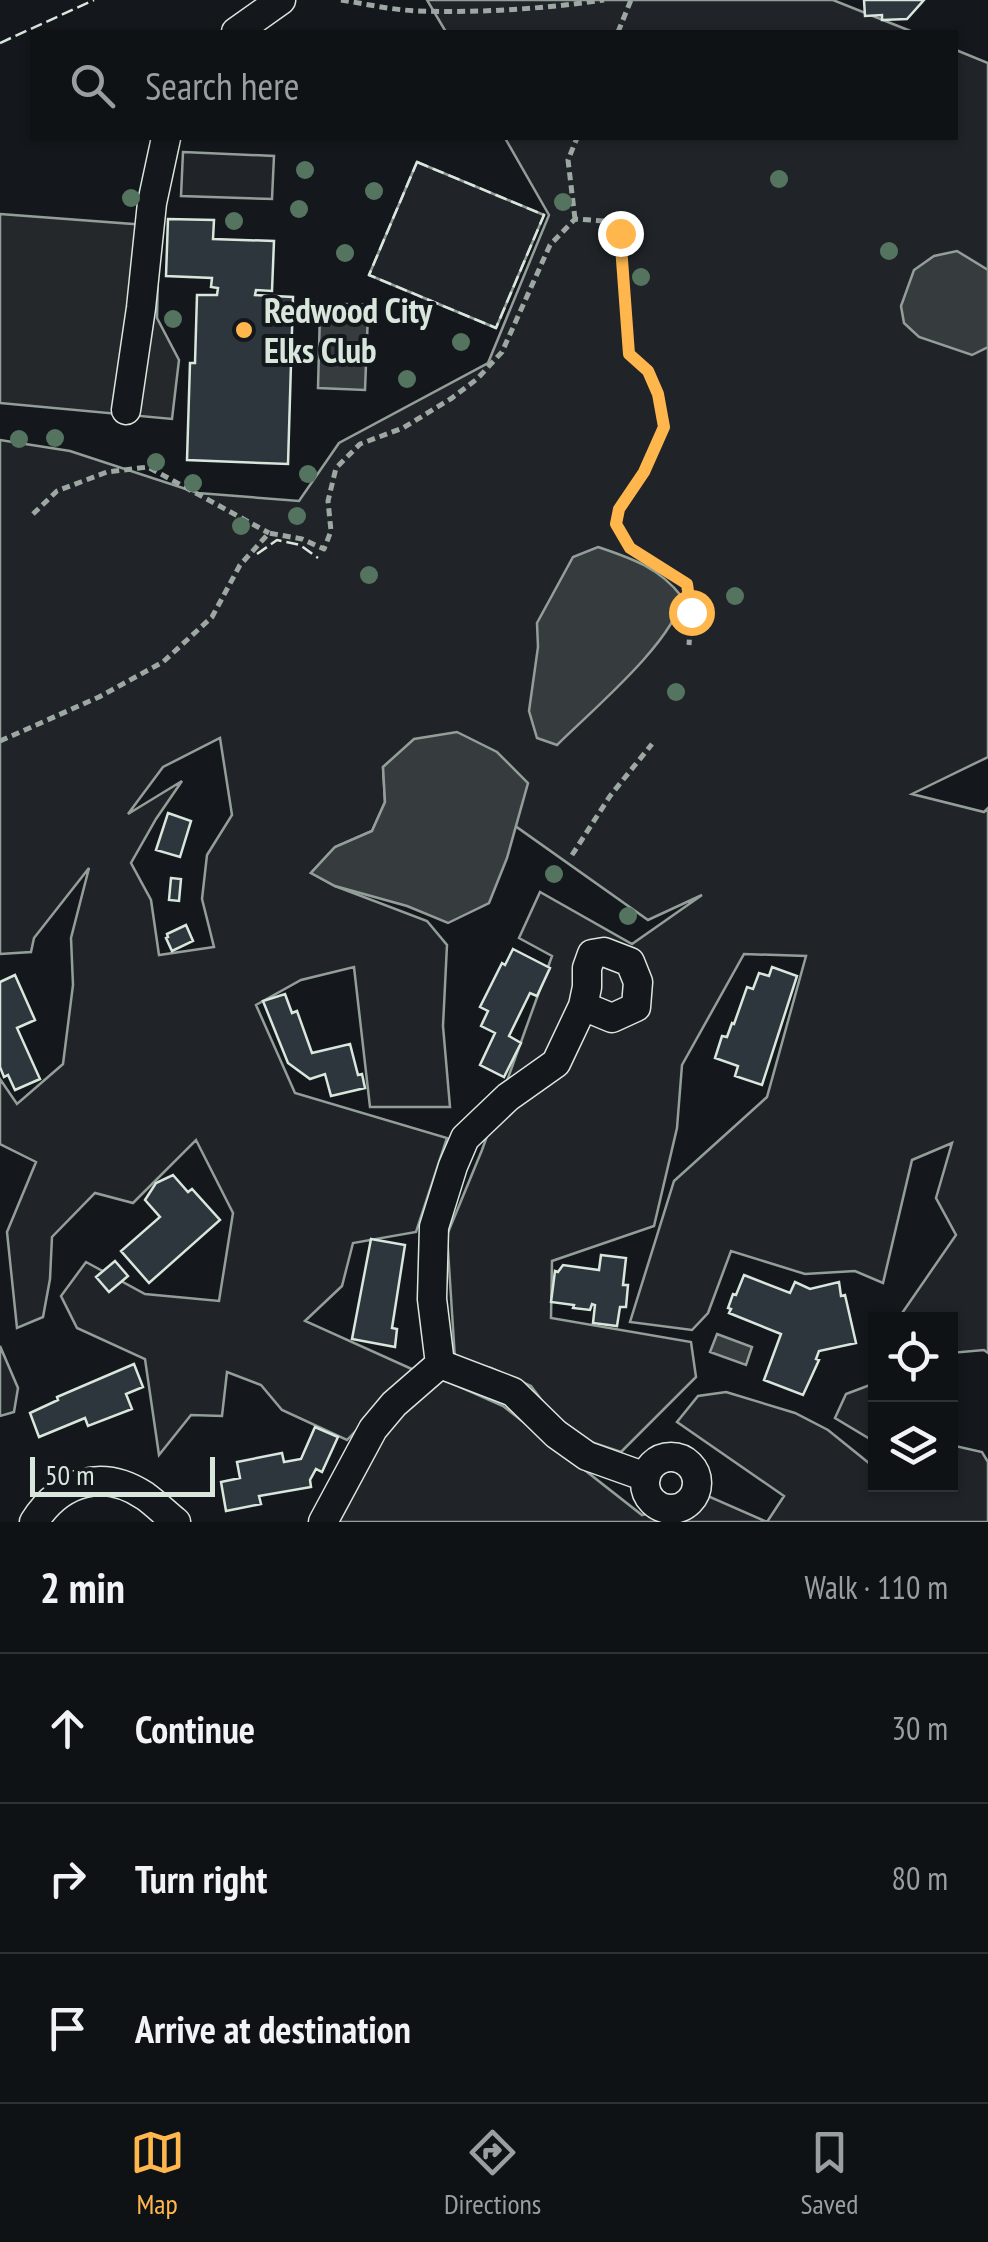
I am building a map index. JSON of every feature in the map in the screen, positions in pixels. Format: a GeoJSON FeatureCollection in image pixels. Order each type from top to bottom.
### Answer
{"type":"FeatureCollection","features":[{"type":"Feature","properties":{"kind":"street"},"geometry":{"type":"LineString","coordinates":[[239,30],[281,0]]}},
{"type":"Feature","properties":{"kind":"street"},"geometry":{"type":"LineString","coordinates":[[126,410],[152,204],[166,140]]}},
{"type":"Feature","properties":{"kind":"street"},"geometry":{"type":"LineString","coordinates":[[440,1364],[432,1299],[434,1227],[452,1166],[465,1138],[508,1097],[556,1062],[583,1006]]}},
{"type":"Feature","properties":{"kind":"street"},"geometry":{"type":"LineString","coordinates":[[440,1364],[512,1392],[556,1434],[587,1456],[646,1477]]}},
{"type":"Feature","properties":{"kind":"street"},"geometry":{"type":"LineString","coordinates":[[323,1522],[373,1429],[394,1404],[440,1364]]}},
{"type":"Feature","properties":{"kind":"street"},"geometry":{"type":"LineString","coordinates":[[34,1522],[48,1502],[65,1490],[84,1482],[104,1480],[144,1496],[176,1522]]}},
{"type":"Feature","properties":{"kind":"path"},"geometry":{"type":"LineString","coordinates":[[341,0],[414,11],[491,10],[604,0]]}},
{"type":"Feature","properties":{"kind":"path"},"geometry":{"type":"LineString","coordinates":[[619,30],[631,0]]}},
{"type":"Feature","properties":{"kind":"path"},"geometry":{"type":"LineString","coordinates":[[575,219],[568,160],[576,140]]}},
{"type":"Feature","properties":{"kind":"path"},"geometry":{"type":"LineString","coordinates":[[33,514],[57,491],[107,472],[148,467],[269,533],[302,539],[324,549],[331,531],[328,501],[336,468],[360,444],[403,428],[477,380],[502,352],[550,245],[575,219]]}},
{"type":"Feature","properties":{"kind":"path"},"geometry":{"type":"LineString","coordinates":[[575,219],[604,221],[620,233],[629,354],[648,371],[658,394],[664,427],[644,472],[619,509],[616,524],[630,548],[687,584],[691,612],[689,644]]}},
{"type":"Feature","properties":{"kind":"path"},"geometry":{"type":"LineString","coordinates":[[0,741],[100,697],[163,662],[212,617],[240,565],[269,533]]}},
{"type":"Feature","properties":{"kind":"path"},"geometry":{"type":"LineString","coordinates":[[572,855],[610,796],[652,744]]}},
{"type":"Feature","properties":{"kind":"shaded area"},"geometry":{"type":"Polygon","coordinates":[[[427,0],[833,0],[908,30],[445,30],[427,0]]]}},
{"type":"Feature","properties":{"kind":"shaded area"},"geometry":{"type":"Polygon","coordinates":[[[958,51],[988,63],[988,757],[912,794],[984,812],[988,808],[988,1353],[958,1352],[958,1312],[903,1312],[956,1235],[936,1198],[952,1143],[912,1160],[883,1283],[855,1271],[805,1274],[731,1251],[708,1313],[692,1330],[630,1322],[674,1181],[767,1097],[806,956],[744,954],[682,1065],[677,1128],[654,1226],[552,1261],[551,1318],[691,1342],[696,1377],[621,1452],[567,1434],[531,1386],[491,1368],[455,1359],[447,1235],[552,956],[519,938],[540,892],[632,944],[702,895],[648,920],[405,748],[383,767],[385,802],[372,831],[335,847],[311,873],[427,921],[447,945],[443,1026],[450,1107],[370,1107],[354,967],[301,980],[256,1005],[295,1093],[447,1138],[416,1232],[353,1243],[342,1286],[305,1321],[414,1370],[347,1440],[282,1410],[261,1385],[227,1372],[222,1416],[191,1415],[159,1455],[145,1359],[77,1328],[61,1296],[86,1262],[145,1294],[219,1301],[233,1213],[196,1140],[133,1203],[95,1193],[52,1237],[43,1317],[17,1328],[7,1232],[36,1162],[0,1144],[0,1079],[17,1104],[63,1064],[73,985],[71,938],[89,868],[34,938],[31,952],[0,954],[0,440],[70,451],[198,493],[299,501],[339,443],[488,363],[549,215],[506,140],[958,140],[958,51]],[[220,738],[163,767],[128,814],[182,781],[131,863],[151,900],[159,955],[214,947],[202,899],[207,855],[232,815],[220,738]]]}},
{"type":"Feature","properties":{"kind":"shaded area"},"geometry":{"type":"Polygon","coordinates":[[[183,152],[274,156],[272,199],[181,196],[183,152]]]}},
{"type":"Feature","properties":{"kind":"shaded area"},"geometry":{"type":"Polygon","coordinates":[[[417,162],[544,215],[496,328],[369,275],[417,162]]]}},
{"type":"Feature","properties":{"kind":"shaded area"},"geometry":{"type":"Polygon","coordinates":[[[0,214],[159,226],[157,318],[179,360],[172,419],[0,403],[0,214]]]}},
{"type":"Feature","properties":{"kind":"shaded area"},"geometry":{"type":"Polygon","coordinates":[[[957,251],[988,270],[988,347],[972,355],[919,337],[904,323],[901,306],[914,270],[934,256],[957,251]]]}},
{"type":"Feature","properties":{"kind":"shaded area"},"geometry":{"type":"Polygon","coordinates":[[[317,303],[372,305],[372,313],[368,314],[365,390],[318,388],[317,303]]]}},
{"type":"Feature","properties":{"kind":"shaded area"},"geometry":{"type":"Polygon","coordinates":[[[598,547],[654,571],[682,597],[676,615],[648,654],[557,745],[537,738],[529,711],[538,647],[537,623],[573,557],[598,547]]]}},
{"type":"Feature","properties":{"kind":"shaded area"},"geometry":{"type":"Polygon","coordinates":[[[457,732],[497,752],[528,783],[507,858],[489,903],[448,923],[407,906],[335,886],[311,873],[335,847],[372,831],[385,802],[383,767],[414,739],[457,732]]]}},
{"type":"Feature","properties":{"kind":"shaded area"},"geometry":{"type":"Polygon","coordinates":[[[717,1334],[752,1347],[746,1365],[710,1352],[717,1334]]]}},
{"type":"Feature","properties":{"kind":"shaded area"},"geometry":{"type":"Polygon","coordinates":[[[0,1346],[18,1388],[14,1412],[0,1416],[0,1346]]]}},
{"type":"Feature","properties":{"kind":"shaded area"},"geometry":{"type":"Polygon","coordinates":[[[440,1378],[503,1406],[642,1515],[708,1496],[767,1522],[332,1522],[383,1433],[440,1378]]]}},
{"type":"Feature","properties":{"kind":"shaded area"},"geometry":{"type":"Polygon","coordinates":[[[868,1386],[868,1438],[835,1418],[846,1394],[868,1386]]]}},
{"type":"Feature","properties":{"kind":"shaded area"},"geometry":{"type":"Polygon","coordinates":[[[726,1392],[795,1413],[828,1430],[868,1462],[868,1492],[958,1492],[958,1447],[982,1452],[988,1462],[988,1522],[767,1522],[784,1496],[677,1422],[698,1396],[726,1392]]]}},
{"type":"Feature","properties":{"kind":"building"},"geometry":{"type":"Polygon","coordinates":[[[864,0],[924,0],[907,19],[882,20],[882,15],[865,16],[864,0]]]}},
{"type":"Feature","properties":{"kind":"building","name":"Redwood City Elks Club"},"geometry":{"type":"Polygon","coordinates":[[[168,219],[214,220],[213,239],[274,241],[272,291],[256,290],[255,295],[293,297],[288,464],[187,460],[197,295],[217,295],[218,288],[211,287],[212,278],[166,276],[168,219]]]}},
{"type":"Feature","properties":{"kind":"building"},"geometry":{"type":"Polygon","coordinates":[[[168,813],[191,821],[180,857],[156,850],[168,813]]]}},
{"type":"Feature","properties":{"kind":"building"},"geometry":{"type":"Polygon","coordinates":[[[171,878],[181,879],[179,901],[169,900],[171,878]]]}},
{"type":"Feature","properties":{"kind":"building"},"geometry":{"type":"Polygon","coordinates":[[[186,925],[193,941],[172,951],[167,934],[186,925]]]}},
{"type":"Feature","properties":{"kind":"building"},"geometry":{"type":"Polygon","coordinates":[[[513,949],[550,968],[537,996],[530,993],[509,1036],[521,1043],[504,1077],[480,1065],[495,1033],[481,1026],[488,1011],[480,1007],[513,949]]]}},
{"type":"Feature","properties":{"kind":"building"},"geometry":{"type":"Polygon","coordinates":[[[772,967],[797,976],[762,1085],[735,1076],[738,1066],[715,1058],[722,1036],[727,1037],[734,1024],[747,987],[753,989],[759,973],[769,976],[772,967]]]}},
{"type":"Feature","properties":{"kind":"building"},"geometry":{"type":"Polygon","coordinates":[[[15,975],[35,1020],[17,1028],[40,1079],[15,1090],[0,1067],[0,982],[15,975]]]}},
{"type":"Feature","properties":{"kind":"building"},"geometry":{"type":"Polygon","coordinates":[[[285,994],[292,1013],[297,1011],[312,1053],[350,1044],[365,1088],[331,1096],[325,1074],[310,1079],[288,1063],[263,1001],[285,994]]]}},
{"type":"Feature","properties":{"kind":"building"},"geometry":{"type":"Polygon","coordinates":[[[173,1175],[188,1192],[192,1189],[220,1220],[149,1283],[121,1251],[160,1217],[145,1200],[156,1183],[173,1175]]]}},
{"type":"Feature","properties":{"kind":"building"},"geometry":{"type":"Polygon","coordinates":[[[371,1239],[405,1245],[392,1328],[397,1329],[395,1347],[352,1339],[371,1239]]]}},
{"type":"Feature","properties":{"kind":"building"},"geometry":{"type":"Polygon","coordinates":[[[601,1255],[626,1258],[626,1307],[620,1307],[617,1326],[593,1323],[595,1305],[590,1310],[551,1302],[555,1271],[563,1265],[599,1270],[601,1255]]]}},
{"type":"Feature","properties":{"kind":"building"},"geometry":{"type":"Polygon","coordinates":[[[115,1261],[128,1276],[109,1292],[96,1277],[115,1261]]]}},
{"type":"Feature","properties":{"kind":"building"},"geometry":{"type":"Polygon","coordinates":[[[744,1275],[790,1293],[795,1282],[810,1289],[839,1282],[856,1343],[819,1351],[819,1360],[803,1395],[764,1380],[781,1334],[729,1313],[733,1294],[736,1295],[744,1275]]]}},
{"type":"Feature","properties":{"kind":"building"},"geometry":{"type":"Polygon","coordinates":[[[134,1364],[143,1387],[126,1394],[132,1409],[88,1426],[85,1418],[39,1437],[30,1413],[134,1364]]]}},
{"type":"Feature","properties":{"kind":"building"},"geometry":{"type":"Polygon","coordinates":[[[315,1427],[338,1437],[322,1472],[316,1469],[310,1480],[311,1487],[259,1496],[261,1504],[226,1511],[221,1482],[240,1478],[237,1462],[282,1453],[284,1462],[301,1459],[315,1427]]]}},
{"type":"Feature","properties":{"kind":"fence"},"geometry":{"type":"LineString","coordinates":[[0,43],[94,0]]}},
{"type":"Feature","properties":{"kind":"fence"},"geometry":{"type":"LineString","coordinates":[[417,162],[544,215],[496,328],[369,275],[417,162]]}},
{"type":"Feature","properties":{"kind":"fence"},"geometry":{"type":"LineString","coordinates":[[257,554],[277,540],[300,545],[318,558]]}},
{"type":"Feature","properties":{"kind":"place","name":"Redwood City Elks Club"},"geometry":{"type":"Point","coordinates":[244,330]}},
{"type":"Feature","properties":{"kind":"route"},"geometry":{"type":"LineString","coordinates":[[620,233],[629,354],[648,371],[658,394],[664,427],[644,472],[619,509],[616,524],[630,548],[687,584],[691,612]]}}]}
